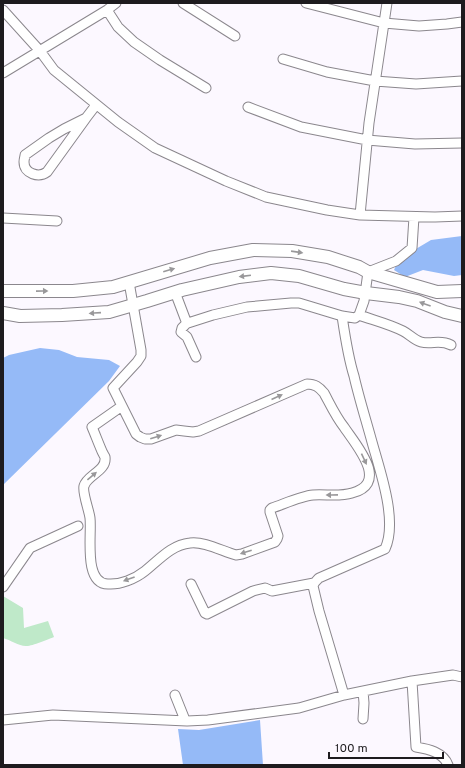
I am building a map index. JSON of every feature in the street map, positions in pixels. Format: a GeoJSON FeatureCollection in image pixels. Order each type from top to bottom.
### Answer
{"type":"FeatureCollection","features":[{"type":"Feature","properties":{"kind":"street"},"geometry":{"type":"LineString","coordinates":[[3,74],[116,3]]}},
{"type":"Feature","properties":{"kind":"street"},"geometry":{"type":"LineString","coordinates":[[183,3],[235,36]]}},
{"type":"Feature","properties":{"kind":"street"},"geometry":{"type":"LineString","coordinates":[[306,3],[384,23],[419,26],[462,22]]}},
{"type":"Feature","properties":{"kind":"street"},"geometry":{"type":"LineString","coordinates":[[360,215],[367,140],[387,3]]}},
{"type":"Feature","properties":{"kind":"street"},"geometry":{"type":"LineString","coordinates":[[3,10],[40,51],[54,70],[118,122],[155,148],[226,181],[266,197],[360,215],[414,217],[462,216]]}},
{"type":"Feature","properties":{"kind":"street"},"geometry":{"type":"LineString","coordinates":[[107,10],[118,27],[134,42],[206,88]]}},
{"type":"Feature","properties":{"kind":"street"},"geometry":{"type":"LineString","coordinates":[[283,59],[327,72],[375,81],[416,84],[462,81]]}},
{"type":"Feature","properties":{"kind":"street"},"geometry":{"type":"LineString","coordinates":[[86,118],[49,138],[25,155],[24,162],[28,171],[39,176],[47,172],[96,105]]}},
{"type":"Feature","properties":{"kind":"street"},"geometry":{"type":"LineString","coordinates":[[248,107],[301,127],[367,140],[415,144],[462,143]]}},
{"type":"Feature","properties":{"kind":"street"},"geometry":{"type":"LineString","coordinates":[[368,272],[396,261],[412,248],[414,217]]}},
{"type":"Feature","properties":{"kind":"street"},"geometry":{"type":"LineString","coordinates":[[3,218],[57,222]]}},
{"type":"Feature","properties":{"kind":"street"},"geometry":{"type":"LineString","coordinates":[[3,291],[73,291],[113,287],[210,258],[253,250],[292,251],[328,257],[359,267],[368,272],[437,292],[462,291]]}},
{"type":"Feature","properties":{"kind":"street"},"geometry":{"type":"LineString","coordinates":[[196,357],[187,337],[182,332],[182,328],[187,323],[213,315],[247,308],[291,303],[355,318],[362,304],[368,272]]}},
{"type":"Feature","properties":{"kind":"street"},"geometry":{"type":"LineString","coordinates":[[3,313],[20,316],[108,312],[175,292],[239,277],[271,273],[299,276],[344,288],[362,304],[419,342],[446,342],[451,345]]}},
{"type":"Feature","properties":{"kind":"street"},"geometry":{"type":"LineString","coordinates":[[122,406],[92,427],[105,458],[103,465],[86,481],[83,488],[90,519],[90,564],[96,579],[100,583],[113,584],[135,578],[170,550],[178,545],[190,542],[199,543],[236,555],[275,542],[278,536],[270,512],[272,508],[312,495],[352,493],[363,489],[368,484],[370,479],[370,472],[358,446],[340,422],[324,393],[314,384],[307,384],[199,432],[176,430],[151,439],[145,439],[136,434],[122,406],[113,388],[141,356],[129,282]]}},
{"type":"Feature","properties":{"kind":"street"},"geometry":{"type":"LineString","coordinates":[[175,292],[187,323]]}},
{"type":"Feature","properties":{"kind":"street"},"geometry":{"type":"LineString","coordinates":[[362,304],[399,297],[418,301],[445,312],[462,316]]}},
{"type":"Feature","properties":{"kind":"street"},"geometry":{"type":"LineString","coordinates":[[191,584],[207,614],[258,589],[265,588],[272,591],[314,583],[319,578],[384,549],[388,543],[388,504],[382,476],[354,376],[342,316]]}},
{"type":"Feature","properties":{"kind":"street"},"geometry":{"type":"LineString","coordinates":[[3,587],[30,548],[78,526]]}},
{"type":"Feature","properties":{"kind":"street"},"geometry":{"type":"LineString","coordinates":[[314,583],[313,586],[319,611],[344,695]]}},
{"type":"Feature","properties":{"kind":"street"},"geometry":{"type":"LineString","coordinates":[[3,720],[10,718],[53,715],[208,720],[298,708],[344,695],[453,675],[462,677]]}},
{"type":"Feature","properties":{"kind":"street"},"geometry":{"type":"LineString","coordinates":[[412,682],[416,747],[441,755],[448,765]]}},
{"type":"Feature","properties":{"kind":"street"},"geometry":{"type":"LineString","coordinates":[[363,691],[363,718]]}},
{"type":"Feature","properties":{"kind":"street"},"geometry":{"type":"LineString","coordinates":[[175,695],[185,720]]}},
{"type":"Feature","properties":{"kind":"green space"},"geometry":{"type":"Polygon","coordinates":[[[3,596],[23,608],[24,628],[48,621],[54,637],[27,646],[3,638],[3,596]]]}},
{"type":"Feature","properties":{"kind":"water"},"geometry":{"type":"Polygon","coordinates":[[[462,236],[462,275],[454,276],[423,270],[405,277],[394,270],[399,259],[431,240],[462,236]]]}},
{"type":"Feature","properties":{"kind":"water"},"geometry":{"type":"Polygon","coordinates":[[[40,348],[59,350],[77,357],[109,360],[120,366],[109,381],[3,485],[3,358],[9,355],[40,348]]]}},
{"type":"Feature","properties":{"kind":"water"},"geometry":{"type":"Polygon","coordinates":[[[260,720],[263,765],[183,765],[178,729],[199,730],[260,720]]]}}]}
